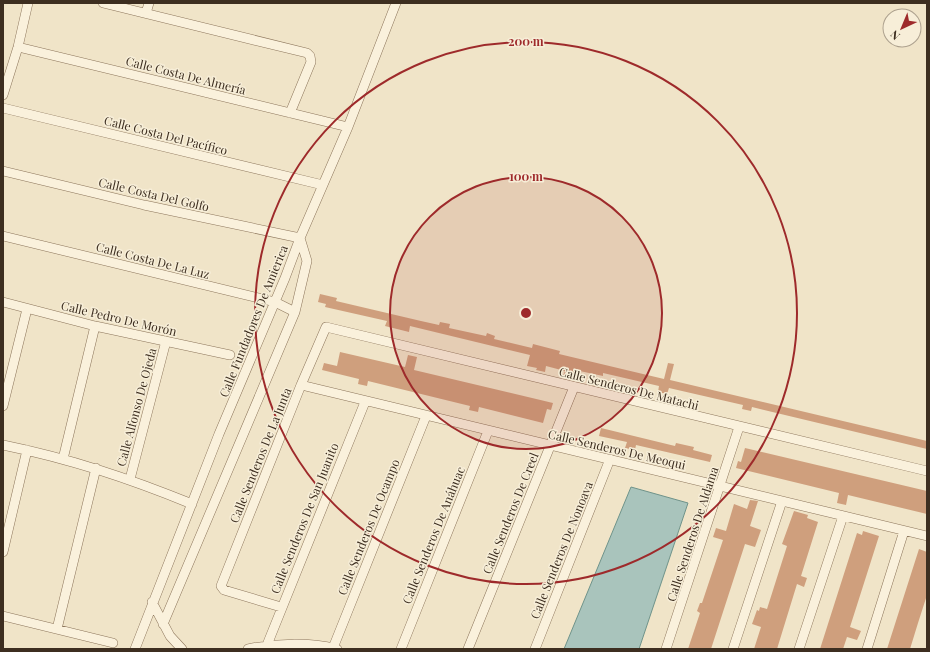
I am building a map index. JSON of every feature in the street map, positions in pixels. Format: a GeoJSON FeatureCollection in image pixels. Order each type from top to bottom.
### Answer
{"type":"FeatureCollection","features":[{"type":"Feature","properties":{"kind":"street"},"geometry":{"type":"LineString","coordinates":[[3,95],[18,47],[28,3]]}},
{"type":"Feature","properties":{"kind":"street"},"geometry":{"type":"LineString","coordinates":[[103,3],[146,12],[307,53],[310,56],[311,62],[290,113]]}},
{"type":"Feature","properties":{"kind":"street"},"geometry":{"type":"LineString","coordinates":[[146,12],[149,3]]}},
{"type":"Feature","properties":{"kind":"street","name":"Calle Fundadores De Amierica"},"geometry":{"type":"LineString","coordinates":[[135,649],[152,602],[300,238],[348,126],[396,3]]}},
{"type":"Feature","properties":{"kind":"street","name":"Calle Costa De Almería"},"geometry":{"type":"LineString","coordinates":[[18,47],[348,126]]}},
{"type":"Feature","properties":{"kind":"street","name":"Calle Costa Del Pacífico"},"geometry":{"type":"LineString","coordinates":[[3,108],[323,185]]}},
{"type":"Feature","properties":{"kind":"street","name":"Calle Costa Del Golfo"},"geometry":{"type":"LineString","coordinates":[[3,171],[144,205],[300,238]]}},
{"type":"Feature","properties":{"kind":"street","name":"Calle Costa De La Luz"},"geometry":{"type":"LineString","coordinates":[[3,236],[275,302],[295,312]]}},
{"type":"Feature","properties":{"kind":"street"},"geometry":{"type":"LineString","coordinates":[[163,624],[295,312],[307,261],[300,238]]}},
{"type":"Feature","properties":{"kind":"street","name":"Calle Pedro De Morón"},"geometry":{"type":"LineString","coordinates":[[3,302],[95,326],[230,355]]}},
{"type":"Feature","properties":{"kind":"street"},"geometry":{"type":"LineString","coordinates":[[3,406],[27,309]]}},
{"type":"Feature","properties":{"kind":"street"},"geometry":{"type":"LineString","coordinates":[[63,459],[95,326]]}},
{"type":"Feature","properties":{"kind":"street","name":"Calle Senderos De La Junta"},"geometry":{"type":"LineString","coordinates":[[281,607],[224,590],[221,588],[221,584],[301,385],[326,327]]}},
{"type":"Feature","properties":{"kind":"street","name":"Calle Senderos De Matachi"},"geometry":{"type":"LineString","coordinates":[[326,327],[927,471]]}},
{"type":"Feature","properties":{"kind":"street","name":"Calle Alfonso De Ojeda"},"geometry":{"type":"LineString","coordinates":[[130,479],[166,341]]}},
{"type":"Feature","properties":{"kind":"street","name":"Calle Senderos De Meoqui"},"geometry":{"type":"LineString","coordinates":[[301,385],[365,402],[610,459],[927,536]]}},
{"type":"Feature","properties":{"kind":"street","name":"Calle Senderos De Creel"},"geometry":{"type":"LineString","coordinates":[[468,649],[574,387]]}},
{"type":"Feature","properties":{"kind":"street","name":"Calle Senderos De San Juanito"},"geometry":{"type":"LineString","coordinates":[[267,645],[281,607],[365,402]]}},
{"type":"Feature","properties":{"kind":"street","name":"Calle Senderos De Ocampo"},"geometry":{"type":"LineString","coordinates":[[335,648],[426,416]]}},
{"type":"Feature","properties":{"kind":"street","name":"Calle Senderos De Aldama"},"geometry":{"type":"LineString","coordinates":[[666,649],[739,427]]}},
{"type":"Feature","properties":{"kind":"street","name":"Calle Senderos De Anáhuac"},"geometry":{"type":"LineString","coordinates":[[401,649],[488,431]]}},
{"type":"Feature","properties":{"kind":"street"},"geometry":{"type":"LineString","coordinates":[[3,445],[96,468],[130,479],[192,504]]}},
{"type":"Feature","properties":{"kind":"street"},"geometry":{"type":"LineString","coordinates":[[3,552],[27,450]]}},
{"type":"Feature","properties":{"kind":"street","name":"Calle Senderos De Nonoava"},"geometry":{"type":"LineString","coordinates":[[535,649],[610,459]]}},
{"type":"Feature","properties":{"kind":"street"},"geometry":{"type":"LineString","coordinates":[[57,630],[96,468]]}},
{"type":"Feature","properties":{"kind":"street"},"geometry":{"type":"LineString","coordinates":[[733,649],[782,501]]}},
{"type":"Feature","properties":{"kind":"street"},"geometry":{"type":"LineString","coordinates":[[799,649],[843,516]]}},
{"type":"Feature","properties":{"kind":"street"},"geometry":{"type":"LineString","coordinates":[[867,649],[904,531]]}},
{"type":"Feature","properties":{"kind":"street"},"geometry":{"type":"LineString","coordinates":[[152,602],[163,624],[182,649]]}},
{"type":"Feature","properties":{"kind":"street"},"geometry":{"type":"LineString","coordinates":[[3,616],[113,643]]}},
{"type":"Feature","properties":{"kind":"street"},"geometry":{"type":"LineString","coordinates":[[248,649],[267,645],[316,645],[335,648]]}},
{"type":"Feature","properties":{"kind":"water"},"geometry":{"type":"Polygon","coordinates":[[[631,487],[688,503],[639,649],[564,649],[631,487]]]}},
{"type":"Feature","properties":{"kind":"building"},"geometry":{"type":"Polygon","coordinates":[[[320,294],[337,298],[336,301],[439,325],[440,322],[450,324],[449,328],[486,336],[487,333],[495,336],[494,339],[532,348],[533,344],[560,351],[559,354],[664,379],[668,363],[674,364],[670,380],[927,441],[927,449],[752,407],[751,411],[742,409],[743,405],[669,388],[667,394],[658,392],[659,386],[603,373],[603,376],[575,370],[573,378],[563,376],[565,371],[546,366],[545,372],[536,370],[537,368],[527,366],[530,355],[410,326],[409,332],[385,326],[387,321],[325,307],[326,304],[318,302],[320,294]]]}},
{"type":"Feature","properties":{"kind":"building"},"geometry":{"type":"Polygon","coordinates":[[[340,352],[405,367],[408,355],[417,357],[414,370],[553,403],[551,410],[547,409],[543,423],[479,407],[478,412],[469,410],[470,406],[368,381],[367,386],[358,384],[359,379],[322,370],[324,363],[337,366],[340,352]]]}},
{"type":"Feature","properties":{"kind":"building"},"geometry":{"type":"Polygon","coordinates":[[[601,428],[675,446],[676,443],[694,447],[693,450],[712,455],[710,462],[636,445],[635,450],[625,448],[627,442],[599,436],[601,428]]]}},
{"type":"Feature","properties":{"kind":"building"},"geometry":{"type":"Polygon","coordinates":[[[745,448],[927,491],[927,514],[848,495],[846,505],[837,503],[839,493],[736,468],[738,461],[741,462],[745,448]]]}},
{"type":"Feature","properties":{"kind":"building"},"geometry":{"type":"Polygon","coordinates":[[[750,500],[758,501],[750,526],[761,530],[755,547],[745,544],[711,649],[688,649],[700,613],[697,611],[700,603],[702,603],[723,540],[713,537],[716,528],[726,531],[734,504],[747,509],[750,500]]]}},
{"type":"Feature","properties":{"kind":"building"},"geometry":{"type":"Polygon","coordinates":[[[794,511],[808,515],[807,518],[818,522],[801,576],[807,578],[804,587],[797,584],[777,649],[754,649],[761,627],[752,624],[757,610],[759,611],[760,607],[767,609],[787,546],[782,544],[794,511]]]}},
{"type":"Feature","properties":{"kind":"building"},"geometry":{"type":"Polygon","coordinates":[[[863,531],[879,536],[850,627],[861,631],[857,640],[847,637],[843,649],[820,649],[857,533],[862,535],[863,531]]]}},
{"type":"Feature","properties":{"kind":"building"},"geometry":{"type":"Polygon","coordinates":[[[919,549],[927,552],[927,595],[910,649],[887,649],[919,549]]]}}]}
